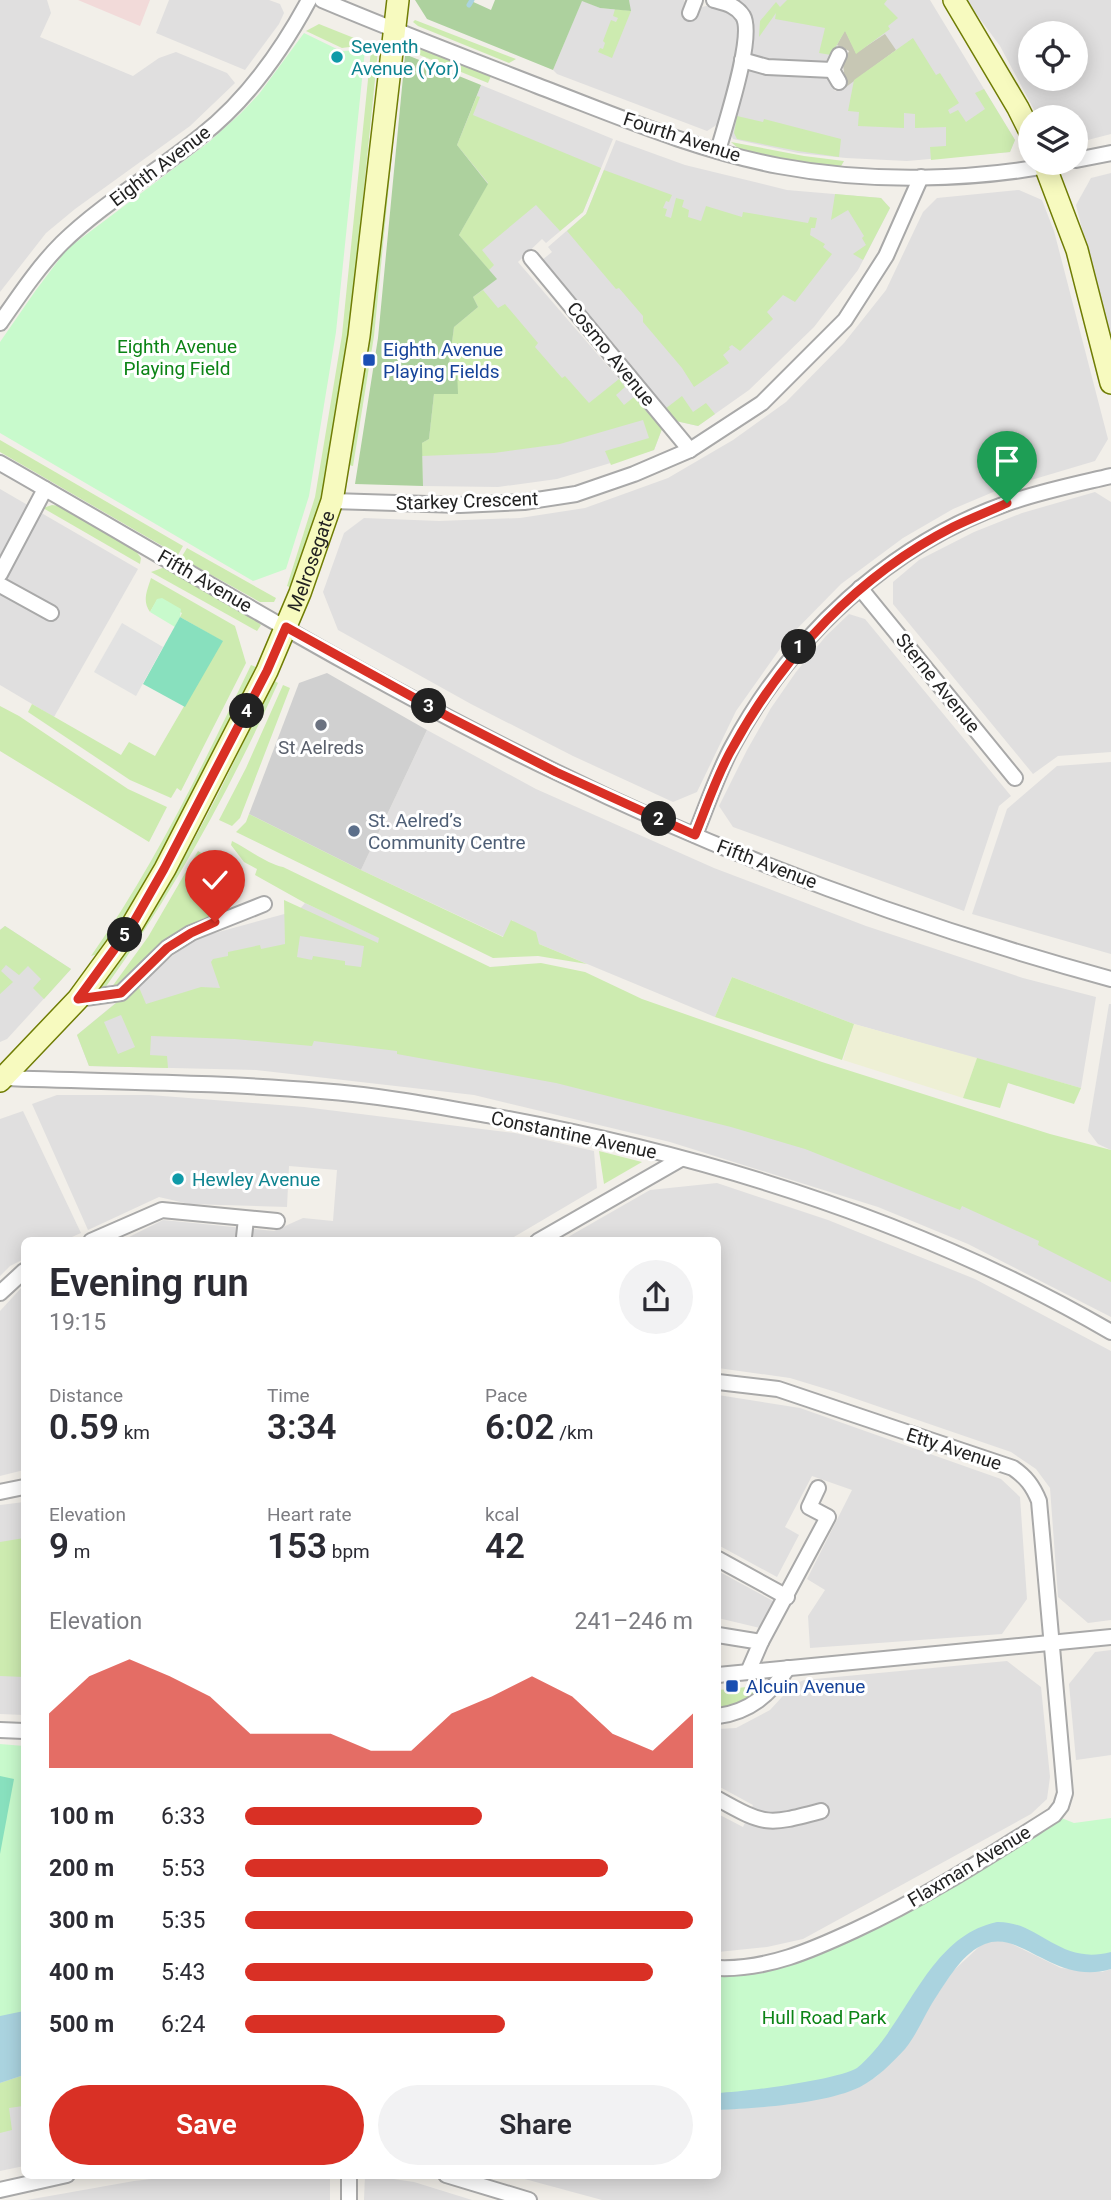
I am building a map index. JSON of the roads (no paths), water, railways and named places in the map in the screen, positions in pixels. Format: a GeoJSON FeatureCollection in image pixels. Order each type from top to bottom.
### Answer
{"type":"FeatureCollection","features":[{"type":"Feature","properties":{"kind":"street","name":"Eighth Avenue"},"geometry":{"type":"LineString","coordinates":[[0,323],[61,244],[104,208],[203,135],[258,81],[290,36],[309,0]]}},
{"type":"Feature","properties":{"kind":"street","name":"Fourth Avenue"},"geometry":{"type":"LineString","coordinates":[[322,0],[622,119],[718,151],[778,166],[854,175],[922,177],[984,174],[1018,168]]}},
{"type":"Feature","properties":{"kind":"street","name":"Melrosegate"},"geometry":{"type":"LineString","coordinates":[[2,1080],[78,999],[132,925],[224,756],[267,671],[300,593],[332,501],[359,336],[398,0]]}},
{"type":"Feature","properties":{"kind":"street"},"geometry":{"type":"LineString","coordinates":[[714,0],[733,6],[743,16],[747,29],[742,60],[718,151]]}},
{"type":"Feature","properties":{"kind":"street"},"geometry":{"type":"LineString","coordinates":[[954,0],[1018,107]]}},
{"type":"Feature","properties":{"kind":"street"},"geometry":{"type":"LineString","coordinates":[[742,60],[766,67],[835,76],[839,55]]}},
{"type":"Feature","properties":{"kind":"street"},"geometry":{"type":"LineString","coordinates":[[1088,158],[1111,153]]}},
{"type":"Feature","properties":{"kind":"street"},"geometry":{"type":"LineString","coordinates":[[1055,175],[1110,372]]}},
{"type":"Feature","properties":{"kind":"street","name":"Starkey Crescent"},"geometry":{"type":"LineString","coordinates":[[332,501],[460,505],[524,502],[576,494],[634,474],[690,450],[762,403],[845,320],[886,256],[922,177]]}},
{"type":"Feature","properties":{"kind":"street","name":"Cosmo Avenue"},"geometry":{"type":"LineString","coordinates":[[531,258],[690,450]]}},
{"type":"Feature","properties":{"kind":"street","name":"Fifth Avenue"},"geometry":{"type":"LineString","coordinates":[[0,463],[286,627],[544,766],[695,835],[822,886],[960,935],[1111,979]]}},
{"type":"Feature","properties":{"kind":"street"},"geometry":{"type":"LineString","coordinates":[[695,835],[732,748],[765,693],[797,650],[860,588],[902,556],[953,527],[1007,503],[1111,476]]}},
{"type":"Feature","properties":{"kind":"street"},"geometry":{"type":"LineString","coordinates":[[0,574],[46,489]]}},
{"type":"Feature","properties":{"kind":"street"},"geometry":{"type":"LineString","coordinates":[[0,584],[51,612]]}},
{"type":"Feature","properties":{"kind":"street","name":"Sterne Avenue"},"geometry":{"type":"LineString","coordinates":[[860,588],[1015,778]]}},
{"type":"Feature","properties":{"kind":"street"},"geometry":{"type":"LineString","coordinates":[[78,999],[121,993],[167,948],[191,933],[264,904]]}},
{"type":"Feature","properties":{"kind":"street","name":"Constantine Avenue"},"geometry":{"type":"LineString","coordinates":[[2,1080],[231,1085],[324,1091],[459,1110],[547,1126],[681,1158],[898,1229],[985,1267],[1111,1332]]}},
{"type":"Feature","properties":{"kind":"street"},"geometry":{"type":"LineString","coordinates":[[545,1237],[681,1158]]}},
{"type":"Feature","properties":{"kind":"street"},"geometry":{"type":"LineString","coordinates":[[100,1237],[162,1210],[277,1221]]}},
{"type":"Feature","properties":{"kind":"street"},"geometry":{"type":"LineString","coordinates":[[244,1237],[246,1219]]}},
{"type":"Feature","properties":{"kind":"street"},"geometry":{"type":"LineString","coordinates":[[0,1293],[21,1274]]}},
{"type":"Feature","properties":{"kind":"street","name":"Etty Avenue"},"geometry":{"type":"LineString","coordinates":[[721,1382],[778,1389],[1013,1468],[1025,1476],[1039,1501],[1050,1643]]}},
{"type":"Feature","properties":{"kind":"street"},"geometry":{"type":"LineString","coordinates":[[0,1492],[21,1488]]}},
{"type":"Feature","properties":{"kind":"street"},"geometry":{"type":"LineString","coordinates":[[748,1672],[761,1642],[828,1517],[809,1507],[818,1488]]}},
{"type":"Feature","properties":{"kind":"street"},"geometry":{"type":"LineString","coordinates":[[721,1561],[787,1597]]}},
{"type":"Feature","properties":{"kind":"street"},"geometry":{"type":"LineString","coordinates":[[721,1635],[761,1642]]}},
{"type":"Feature","properties":{"kind":"street"},"geometry":{"type":"LineString","coordinates":[[721,1675],[1111,1637]]}},
{"type":"Feature","properties":{"kind":"street","name":"Flaxman Avenue"},"geometry":{"type":"LineString","coordinates":[[721,1968],[769,1963],[811,1950],[894,1912],[1054,1815],[1061,1806],[1065,1793],[1050,1643]]}},
{"type":"Feature","properties":{"kind":"street"},"geometry":{"type":"LineString","coordinates":[[721,1716],[758,1703],[775,1687],[788,1668]]}},
{"type":"Feature","properties":{"kind":"street"},"geometry":{"type":"LineString","coordinates":[[0,1730],[21,1731]]}},
{"type":"Feature","properties":{"kind":"street"},"geometry":{"type":"LineString","coordinates":[[721,1801],[761,1821],[776,1822],[821,1811]]}},
{"type":"Feature","properties":{"kind":"street"},"geometry":{"type":"LineString","coordinates":[[0,2190],[50,2179]]}},
{"type":"Feature","properties":{"kind":"street"},"geometry":{"type":"LineString","coordinates":[[349,2179],[349,2200]]}},
{"type":"Feature","properties":{"kind":"street"},"geometry":{"type":"LineString","coordinates":[[459,2179],[529,2200]]}},
{"type":"Feature","properties":{"kind":"water"},"geometry":{"type":"Polygon","coordinates":[[[997,1922],[1012,1924],[1077,1953],[1093,1955],[1111,1952],[1111,1969],[1091,1972],[1073,1970],[1012,1944],[998,1941],[985,1944],[970,1953],[953,1972],[905,2049],[884,2070],[860,2087],[810,2101],[721,2110],[721,2093],[811,2081],[857,2068],[890,2030],[935,1964],[952,1945],[973,1931],[997,1922]]]}},
{"type":"Feature","properties":{"kind":"water"},"geometry":{"type":"Polygon","coordinates":[[[21,2012],[21,2076],[0,2083],[0,2016],[21,2012]]]}},
{"type":"Feature","properties":{"kind":"waterway"},"geometry":{"type":"LineString","coordinates":[[469,5],[472,0]]}},
{"type":"Feature","properties":{"kind":"place","name":"Seventh Avenue (Yor)"},"geometry":{"type":"Point","coordinates":[337,57]}},
{"type":"Feature","properties":{"kind":"place","name":"Eighth Avenue Playing Fields"},"geometry":{"type":"Point","coordinates":[369,360]}},
{"type":"Feature","properties":{"kind":"place","name":"St Aelreds"},"geometry":{"type":"Point","coordinates":[321,725]}},
{"type":"Feature","properties":{"kind":"place","name":"St. Aelred’s Community Centre"},"geometry":{"type":"Point","coordinates":[354,831]}},
{"type":"Feature","properties":{"kind":"place","name":"Hewley Avenue"},"geometry":{"type":"Point","coordinates":[178,1179]}},
{"type":"Feature","properties":{"kind":"place","name":"Alcuin Avenue"},"geometry":{"type":"Point","coordinates":[732,1686]}},
{"type":"Feature","properties":{"kind":"park label","name":"Eighth Avenue Playing Field"},"geometry":{"type":"Point","coordinates":[177,357]}},
{"type":"Feature","properties":{"kind":"park label","name":"Hull Road Park"},"geometry":{"type":"Point","coordinates":[824,2017]}}]}
